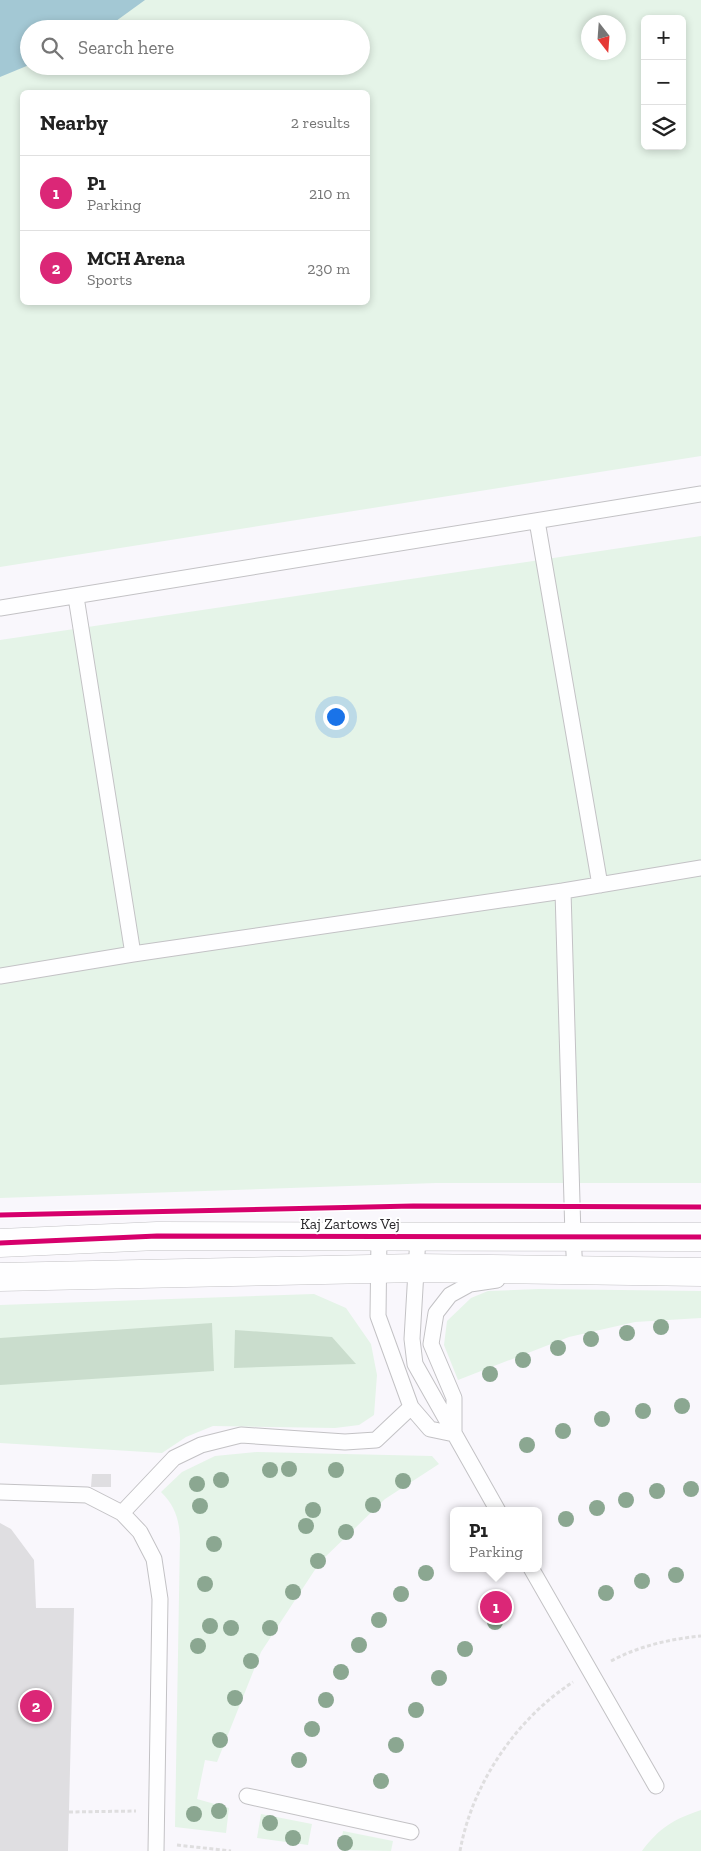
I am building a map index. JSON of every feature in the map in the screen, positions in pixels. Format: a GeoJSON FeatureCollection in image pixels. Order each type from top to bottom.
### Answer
{"type":"FeatureCollection","features":[{"type":"Feature","properties":{"kind":"street","name":"Kaj Zartows Vej"},"geometry":{"type":"LineString","coordinates":[[0,1243],[157,1236],[701,1237]]}},
{"type":"Feature","properties":{"kind":"street"},"geometry":{"type":"LineString","coordinates":[[0,1277],[416,1268],[701,1272]]}},
{"type":"Feature","properties":{"kind":"lane"},"geometry":{"type":"LineString","coordinates":[[0,608],[701,494]]}},
{"type":"Feature","properties":{"kind":"lane"},"geometry":{"type":"LineString","coordinates":[[537,521],[600,885]]}},
{"type":"Feature","properties":{"kind":"lane"},"geometry":{"type":"LineString","coordinates":[[76,597],[133,954]]}},
{"type":"Feature","properties":{"kind":"lane"},"geometry":{"type":"LineString","coordinates":[[0,976],[133,954],[563,891],[701,868]]}},
{"type":"Feature","properties":{"kind":"lane"},"geometry":{"type":"LineString","coordinates":[[563,891],[575,1271]]}},
{"type":"Feature","properties":{"kind":"lane"},"geometry":{"type":"LineString","coordinates":[[378,1236],[378,1316],[411,1407],[430,1429],[454,1434]]}},
{"type":"Feature","properties":{"kind":"lane"},"geometry":{"type":"LineString","coordinates":[[418,1236],[412,1339],[415,1364],[496,1507]]}},
{"type":"Feature","properties":{"kind":"lane"},"geometry":{"type":"LineString","coordinates":[[454,1434],[454,1398],[431,1344],[436,1312],[450,1296],[470,1284],[489,1280],[584,1281],[614,1270]]}},
{"type":"Feature","properties":{"kind":"lane"},"geometry":{"type":"LineString","coordinates":[[122,1513],[174,1458],[201,1445],[241,1435],[345,1442],[376,1440],[411,1407]]}},
{"type":"Feature","properties":{"kind":"lane"},"geometry":{"type":"LineString","coordinates":[[0,1492],[87,1495],[122,1513],[140,1532],[154,1559],[160,1598],[157,1847]]}},
{"type":"Feature","properties":{"kind":"lane"},"geometry":{"type":"LineString","coordinates":[[533,1572],[656,1786]]}},
{"type":"Feature","properties":{"kind":"lane"},"geometry":{"type":"LineString","coordinates":[[248,1796],[411,1832]]}},
{"type":"Feature","properties":{"kind":"path"},"geometry":{"type":"LineString","coordinates":[[460,1851],[470,1815],[482,1786],[498,1758],[517,1732],[539,1709],[563,1689],[590,1671],[618,1657],[678,1638],[701,1636]]}},
{"type":"Feature","properties":{"kind":"path"},"geometry":{"type":"LineString","coordinates":[[69,1812],[157,1811]]}},
{"type":"Feature","properties":{"kind":"path"},"geometry":{"type":"LineString","coordinates":[[157,1847],[231,1851]]}},
{"type":"Feature","properties":{"kind":"green space"},"geometry":{"type":"Polygon","coordinates":[[[0,0],[701,0],[701,456],[0,567],[0,0]]]}},
{"type":"Feature","properties":{"kind":"green space"},"geometry":{"type":"Polygon","coordinates":[[[701,536],[701,1183],[436,1183],[0,1198],[0,640],[701,536]]]}},
{"type":"Feature","properties":{"kind":"green space"},"geometry":{"type":"Polygon","coordinates":[[[539,1289],[701,1291],[701,1318],[635,1322],[569,1337],[458,1380],[444,1345],[447,1321],[471,1298],[488,1291],[539,1289]]]}},
{"type":"Feature","properties":{"kind":"green space"},"geometry":{"type":"Polygon","coordinates":[[[314,1294],[346,1308],[371,1344],[377,1375],[374,1415],[359,1425],[335,1428],[213,1426],[186,1437],[162,1453],[0,1443],[0,1305],[314,1294]]]}},
{"type":"Feature","properties":{"kind":"green space"},"geometry":{"type":"Polygon","coordinates":[[[212,1323],[214,1371],[0,1385],[0,1338],[212,1323]]]}},
{"type":"Feature","properties":{"kind":"green space"},"geometry":{"type":"Polygon","coordinates":[[[235,1330],[332,1337],[356,1364],[234,1368],[235,1330]]]}},
{"type":"Feature","properties":{"kind":"green space"},"geometry":{"type":"Polygon","coordinates":[[[257,1452],[432,1456],[439,1464],[385,1499],[320,1562],[261,1652],[217,1762],[205,1760],[197,1799],[229,1808],[226,1833],[175,1827],[180,1538],[179,1525],[175,1513],[170,1502],[161,1492],[182,1472],[215,1456],[257,1452]]]}},
{"type":"Feature","properties":{"kind":"green space"},"geometry":{"type":"Polygon","coordinates":[[[701,1810],[701,1851],[642,1851],[668,1825],[701,1810]]]}},
{"type":"Feature","properties":{"kind":"green space"},"geometry":{"type":"Polygon","coordinates":[[[261,1814],[312,1824],[308,1845],[257,1838],[261,1814]]]}},
{"type":"Feature","properties":{"kind":"green space"},"geometry":{"type":"Polygon","coordinates":[[[343,1831],[393,1841],[391,1851],[340,1850],[343,1831]]]}},
{"type":"Feature","properties":{"kind":"water"},"geometry":{"type":"Polygon","coordinates":[[[0,0],[145,0],[117,20],[20,20],[20,69],[0,77],[0,0]]]}},
{"type":"Feature","properties":{"kind":"building"},"geometry":{"type":"Polygon","coordinates":[[[92,1474],[111,1474],[111,1487],[91,1487],[92,1474]]]}},
{"type":"Feature","properties":{"kind":"building"},"geometry":{"type":"Polygon","coordinates":[[[0,1523],[11,1529],[34,1560],[36,1608],[74,1608],[68,1851],[0,1851],[0,1523]]]}},
{"type":"Feature","properties":{"kind":"cycle path"},"geometry":{"type":"LineString","coordinates":[[0,1215],[413,1206],[701,1207]]}},
{"type":"Feature","properties":{"kind":"cycle path"},"geometry":{"type":"LineString","coordinates":[[0,1243],[157,1236],[701,1237]]}},
{"type":"Feature","properties":{"kind":"place","name":"P1"},"geometry":{"type":"Point","coordinates":[496,1607]}},
{"type":"Feature","properties":{"kind":"place","name":"MCH Arena"},"geometry":{"type":"Point","coordinates":[36,1706]}}]}
